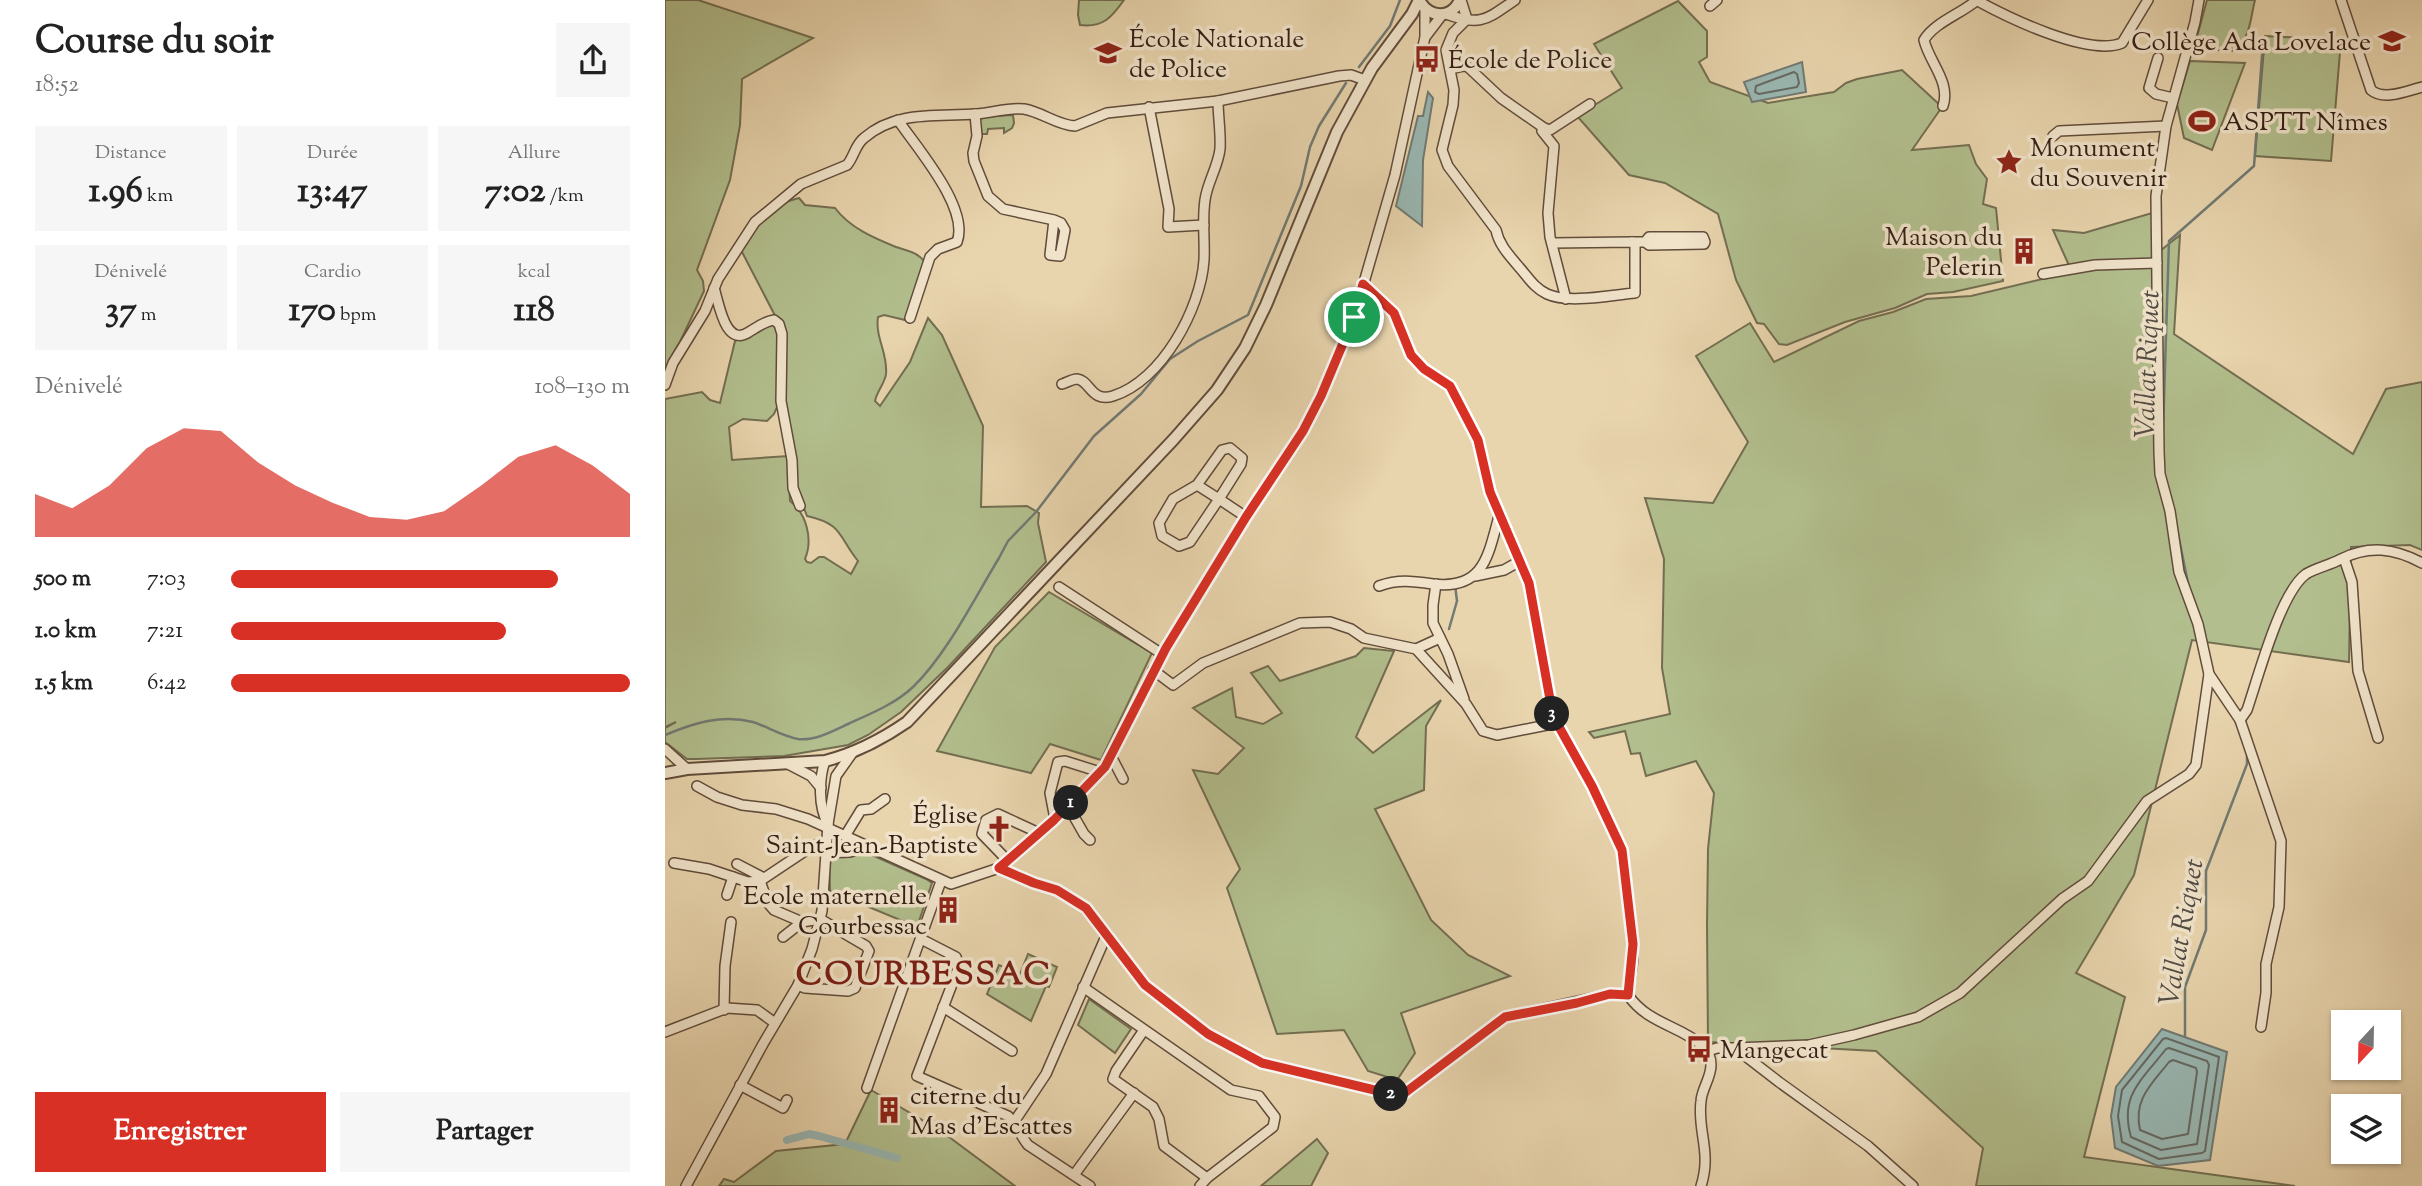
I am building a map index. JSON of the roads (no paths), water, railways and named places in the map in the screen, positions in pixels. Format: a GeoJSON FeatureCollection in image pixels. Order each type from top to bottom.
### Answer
{"type":"FeatureCollection","features":[{"type":"Feature","properties":{"kind":"street"},"geometry":{"type":"LineString","coordinates":[[1425,37],[1444,14],[1453,10],[1461,0]]}},
{"type":"Feature","properties":{"kind":"street"},"geometry":{"type":"LineString","coordinates":[[1461,0],[1467,19],[1462,32],[1451,38],[1446,50],[1454,90],[1443,150],[1448,166],[1496,230],[1498,241],[1530,282],[1548,295],[1566,299],[1635,293],[1633,242]]}},
{"type":"Feature","properties":{"kind":"street"},"geometry":{"type":"LineString","coordinates":[[1422,4],[1444,14],[1486,20],[1515,0]]}},
{"type":"Feature","properties":{"kind":"street"},"geometry":{"type":"LineString","coordinates":[[1943,106],[1946,96],[1943,83],[1926,50],[1924,40],[1929,33],[1964,12],[1977,0],[2029,27],[2066,39],[2109,46],[2122,43],[2148,0]]}},
{"type":"Feature","properties":{"kind":"street"},"geometry":{"type":"LineString","coordinates":[[1708,1051],[1717,1048],[1809,1045],[1854,1035],[1918,1017],[1960,993],[2062,900],[2088,881],[2147,801],[2196,765],[2209,674],[2198,624],[2179,572],[2170,511],[2160,474],[2157,196],[2166,126],[2199,0]]}},
{"type":"Feature","properties":{"kind":"street"},"geometry":{"type":"LineString","coordinates":[[2341,0],[2371,90],[2383,96],[2422,87]]}},
{"type":"Feature","properties":{"kind":"street"},"geometry":{"type":"LineString","coordinates":[[665,773],[687,769],[827,760],[880,741],[907,722],[1217,390],[1245,348],[1266,305],[1337,132],[1365,80],[1394,37],[1422,4]]}},
{"type":"Feature","properties":{"kind":"street"},"geometry":{"type":"LineString","coordinates":[[697,786],[717,797],[742,805],[776,809],[827,826],[951,884],[999,868],[1068,806],[1100,772],[1111,756],[1162,654],[1246,517],[1303,431],[1321,396],[1354,317],[1395,175],[1425,37],[1422,4]]}},
{"type":"Feature","properties":{"kind":"street"},"geometry":{"type":"LineString","coordinates":[[2159,63],[2149,88],[2156,94],[2173,98]]}},
{"type":"Feature","properties":{"kind":"street"},"geometry":{"type":"LineString","coordinates":[[1450,69],[1468,67],[1501,98],[1550,130],[1590,104]]}},
{"type":"Feature","properties":{"kind":"street"},"geometry":{"type":"LineString","coordinates":[[665,385],[673,363],[705,311],[731,257],[755,222],[801,184],[847,165],[863,138],[898,120],[916,116],[1021,109],[1075,126],[1107,113],[1218,101],[1339,76],[1351,75],[1365,80]]}},
{"type":"Feature","properties":{"kind":"street"},"geometry":{"type":"LineString","coordinates":[[1062,384],[1080,380],[1093,393],[1112,397],[1143,380],[1157,366],[1179,335],[1198,297],[1204,261],[1205,198],[1220,150],[1218,101]]}},
{"type":"Feature","properties":{"kind":"street"},"geometry":{"type":"LineString","coordinates":[[1149,107],[1169,209],[1168,227],[1204,225]]}},
{"type":"Feature","properties":{"kind":"street"},"geometry":{"type":"LineString","coordinates":[[975,114],[977,136],[974,161],[988,196],[1003,209],[1055,220]]}},
{"type":"Feature","properties":{"kind":"street"},"geometry":{"type":"LineString","coordinates":[[898,120],[935,171],[952,202],[960,231],[957,242],[938,249],[930,257],[910,318]]}},
{"type":"Feature","properties":{"kind":"street"},"geometry":{"type":"LineString","coordinates":[[2056,133],[2166,126]]}},
{"type":"Feature","properties":{"kind":"street"},"geometry":{"type":"LineString","coordinates":[[1544,128],[1544,136],[1553,146],[1548,213],[1550,237],[1566,299]]}},
{"type":"Feature","properties":{"kind":"street"},"geometry":{"type":"LineString","coordinates":[[1552,243],[1645,242],[1649,245],[1705,242],[1703,237],[1649,237],[1645,242]]}},
{"type":"Feature","properties":{"kind":"street"},"geometry":{"type":"LineString","coordinates":[[2043,274],[2095,265],[2157,263]]}},
{"type":"Feature","properties":{"kind":"street"},"geometry":{"type":"LineString","coordinates":[[1363,284],[1394,313],[1411,355],[1424,369],[1450,386],[1478,440],[1490,492],[1529,583],[1553,716],[1592,786],[1622,850],[1633,944],[1628,995],[1636,1007],[1701,1044],[1708,1051],[1711,1068],[1701,1100],[1706,1149],[1706,1167],[1701,1186]]}},
{"type":"Feature","properties":{"kind":"street"},"geometry":{"type":"LineString","coordinates":[[714,288],[728,330],[734,335],[744,336],[768,320],[779,324],[782,334],[781,401],[792,460],[793,488],[800,506]]}},
{"type":"Feature","properties":{"kind":"street"},"geometry":{"type":"LineString","coordinates":[[1230,448],[1242,458],[1241,464],[1190,542],[1179,546],[1163,536],[1159,523],[1173,499],[1197,485],[1222,450],[1230,448]]}},
{"type":"Feature","properties":{"kind":"street"},"geometry":{"type":"LineString","coordinates":[[1197,485],[1246,517]]}},
{"type":"Feature","properties":{"kind":"street"},"geometry":{"type":"LineString","coordinates":[[1475,576],[1483,566],[1499,516]]}},
{"type":"Feature","properties":{"kind":"street"},"geometry":{"type":"LineString","coordinates":[[2240,720],[2247,710],[2280,615],[2294,586],[2307,574],[2368,550],[2398,552],[2422,563]]}},
{"type":"Feature","properties":{"kind":"street"},"geometry":{"type":"LineString","coordinates":[[2344,558],[2352,582],[2358,671],[2378,738]]}},
{"type":"Feature","properties":{"kind":"street"},"geometry":{"type":"LineString","coordinates":[[1379,586],[1403,580],[1436,584],[1458,583],[1475,576],[1504,570],[1520,561]]}},
{"type":"Feature","properties":{"kind":"street"},"geometry":{"type":"LineString","coordinates":[[1436,584],[1433,623],[1448,654],[1466,704]]}},
{"type":"Feature","properties":{"kind":"street"},"geometry":{"type":"LineString","coordinates":[[1059,587],[1162,654]]}},
{"type":"Feature","properties":{"kind":"street"},"geometry":{"type":"LineString","coordinates":[[1153,670],[1173,685],[1203,663],[1300,623],[1330,622],[1351,629],[1364,638],[1416,649],[1466,704],[1483,731],[1497,735],[1557,723]]}},
{"type":"Feature","properties":{"kind":"street"},"geometry":{"type":"LineString","coordinates":[[1416,649],[1440,638]]}},
{"type":"Feature","properties":{"kind":"street"},"geometry":{"type":"LineString","coordinates":[[2209,674],[2240,720],[2281,841],[2279,906],[2266,964],[2266,993],[2261,1027]]}},
{"type":"Feature","properties":{"kind":"street"},"geometry":{"type":"LineString","coordinates":[[665,749],[687,769]]}},
{"type":"Feature","properties":{"kind":"street"},"geometry":{"type":"LineString","coordinates":[[686,1186],[798,985],[812,949],[820,919],[827,826],[836,776],[853,752]]}},
{"type":"Feature","properties":{"kind":"street"},"geometry":{"type":"LineString","coordinates":[[1111,756],[1123,779]]}},
{"type":"Feature","properties":{"kind":"street"},"geometry":{"type":"LineString","coordinates":[[827,760],[836,776]]}},
{"type":"Feature","properties":{"kind":"street"},"geometry":{"type":"LineString","coordinates":[[827,760],[820,774],[827,826]]}},
{"type":"Feature","properties":{"kind":"street"},"geometry":{"type":"LineString","coordinates":[[1055,818],[1050,793],[1058,762],[1065,761],[1100,772]]}},
{"type":"Feature","properties":{"kind":"street"},"geometry":{"type":"LineString","coordinates":[[786,763],[811,776],[821,788]]}},
{"type":"Feature","properties":{"kind":"street"},"geometry":{"type":"LineString","coordinates":[[845,835],[861,810],[871,809],[885,799]]}},
{"type":"Feature","properties":{"kind":"street"},"geometry":{"type":"LineString","coordinates":[[1068,806],[1090,840]]}},
{"type":"Feature","properties":{"kind":"street"},"geometry":{"type":"LineString","coordinates":[[1008,861],[982,834],[986,820],[998,814],[1038,833]]}},
{"type":"Feature","properties":{"kind":"street"},"geometry":{"type":"LineString","coordinates":[[674,863],[709,869],[748,882],[762,880],[811,846],[826,842]]}},
{"type":"Feature","properties":{"kind":"street"},"geometry":{"type":"LineString","coordinates":[[825,853],[850,852],[868,846]]}},
{"type":"Feature","properties":{"kind":"street"},"geometry":{"type":"LineString","coordinates":[[737,864],[762,880],[768,902],[774,910],[803,922]]}},
{"type":"Feature","properties":{"kind":"street"},"geometry":{"type":"LineString","coordinates":[[999,868],[1065,894],[1086,908],[1145,985],[1208,1034],[1262,1063],[1391,1094],[1402,1095],[1411,1090],[1505,1017],[1610,994],[1628,995]]}},
{"type":"Feature","properties":{"kind":"street"},"geometry":{"type":"LineString","coordinates":[[727,895],[733,877]]}},
{"type":"Feature","properties":{"kind":"street"},"geometry":{"type":"LineString","coordinates":[[867,1088],[941,881]]}},
{"type":"Feature","properties":{"kind":"street"},"geometry":{"type":"LineString","coordinates":[[783,937],[803,922],[820,919],[866,946],[869,951],[855,988],[848,991],[805,988],[798,985]]}},
{"type":"Feature","properties":{"kind":"street"},"geometry":{"type":"LineString","coordinates":[[724,1010],[725,966],[731,922]]}},
{"type":"Feature","properties":{"kind":"street"},"geometry":{"type":"LineString","coordinates":[[1014,1122],[1046,1074],[1107,934]]}},
{"type":"Feature","properties":{"kind":"street"},"geometry":{"type":"LineString","coordinates":[[921,939],[956,957],[959,966],[917,1076],[1008,1116],[1028,1145],[1090,1186]]}},
{"type":"Feature","properties":{"kind":"street"},"geometry":{"type":"LineString","coordinates":[[1083,987],[1231,1090],[1259,1096],[1275,1117],[1273,1127],[1204,1182],[1164,1146],[1159,1119],[1153,1107],[1113,1079],[1144,1030]]}},
{"type":"Feature","properties":{"kind":"street"},"geometry":{"type":"LineString","coordinates":[[943,1007],[1011,1051]]}},
{"type":"Feature","properties":{"kind":"street"},"geometry":{"type":"LineString","coordinates":[[665,1032],[724,1010],[757,1010],[775,1023]]}},
{"type":"Feature","properties":{"kind":"street"},"geometry":{"type":"LineString","coordinates":[[1735,1048],[1868,1146],[1913,1186]]}},
{"type":"Feature","properties":{"kind":"street"},"geometry":{"type":"LineString","coordinates":[[740,1086],[783,1108],[787,1100]]}},
{"type":"Feature","properties":{"kind":"street"},"geometry":{"type":"LineString","coordinates":[[1074,1175],[1134,1093]]}},
{"type":"Feature","properties":{"kind":"water"},"geometry":{"type":"Polygon","coordinates":[[[1802,62],[1806,92],[1752,102],[1744,82],[1802,62]]]}},
{"type":"Feature","properties":{"kind":"water"},"geometry":{"type":"Polygon","coordinates":[[[1428,92],[1433,98],[1423,160],[1422,226],[1396,206],[1418,116],[1423,116],[1428,92]]]}},
{"type":"Feature","properties":{"kind":"water"},"geometry":{"type":"Polygon","coordinates":[[[2162,1029],[2227,1052],[2210,1160],[2158,1166],[2115,1148],[2111,1116],[2116,1087],[2162,1029]]]}},
{"type":"Feature","properties":{"kind":"waterway"},"geometry":{"type":"LineString","coordinates":[[1359,67],[1390,26],[1400,0]]}},
{"type":"Feature","properties":{"kind":"waterway","name":"Vallat Riquet"},"geometry":{"type":"LineString","coordinates":[[2163,430],[2169,241],[2254,166],[2263,42]]}},
{"type":"Feature","properties":{"kind":"waterway"},"geometry":{"type":"LineString","coordinates":[[665,735],[697,724],[730,719],[753,722],[792,738],[817,737],[882,708],[913,687],[949,642],[1008,541],[1036,512],[1094,436],[1141,394],[1170,359],[1248,315],[1301,186],[1310,147],[1319,126],[1346,83]]}},
{"type":"Feature","properties":{"kind":"waterway","name":"Vallat Riquet"},"geometry":{"type":"LineString","coordinates":[[2177,529],[2189,588]]}},
{"type":"Feature","properties":{"kind":"waterway"},"geometry":{"type":"LineString","coordinates":[[1449,629],[1457,601],[1455,585]]}},
{"type":"Feature","properties":{"kind":"waterway","name":"Vallat Riquet"},"geometry":{"type":"LineString","coordinates":[[2185,1036],[2185,987],[2206,930],[2206,871],[2247,764],[2247,755]]}},
{"type":"Feature","properties":{"kind":"waterway"},"geometry":{"type":"LineString","coordinates":[[787,1140],[809,1134],[897,1158]]}},
{"type":"Feature","properties":{"kind":"place","name":"Collège Ada Lovelace"},"geometry":{"type":"Point","coordinates":[2392,41]}},
{"type":"Feature","properties":{"kind":"place","name":"École Nationale de Police"},"geometry":{"type":"Point","coordinates":[1108,53]}},
{"type":"Feature","properties":{"kind":"place","name":"École de Police"},"geometry":{"type":"Point","coordinates":[1427,59]}},
{"type":"Feature","properties":{"kind":"place","name":"ASPTT Nîmes"},"geometry":{"type":"Point","coordinates":[2202,121]}},
{"type":"Feature","properties":{"kind":"place","name":"Monument du Souvenir"},"geometry":{"type":"Point","coordinates":[2009,162]}},
{"type":"Feature","properties":{"kind":"place","name":"Maison du Pelerin"},"geometry":{"type":"Point","coordinates":[2024,251]}},
{"type":"Feature","properties":{"kind":"place","name":"Église Saint-Jean-Baptiste"},"geometry":{"type":"Point","coordinates":[999,829]}},
{"type":"Feature","properties":{"kind":"place","name":"Ecole maternelle Courbessac"},"geometry":{"type":"Point","coordinates":[948,910]}},
{"type":"Feature","properties":{"kind":"place","name":"Mangecat"},"geometry":{"type":"Point","coordinates":[1699,1049]}},
{"type":"Feature","properties":{"kind":"place","name":"citerne du Mas d'Escattes"},"geometry":{"type":"Point","coordinates":[889,1110]}},
{"type":"Feature","properties":{"kind":"district","name":"COURBESSAC"},"geometry":{"type":"Point","coordinates":[924,972]}}]}
